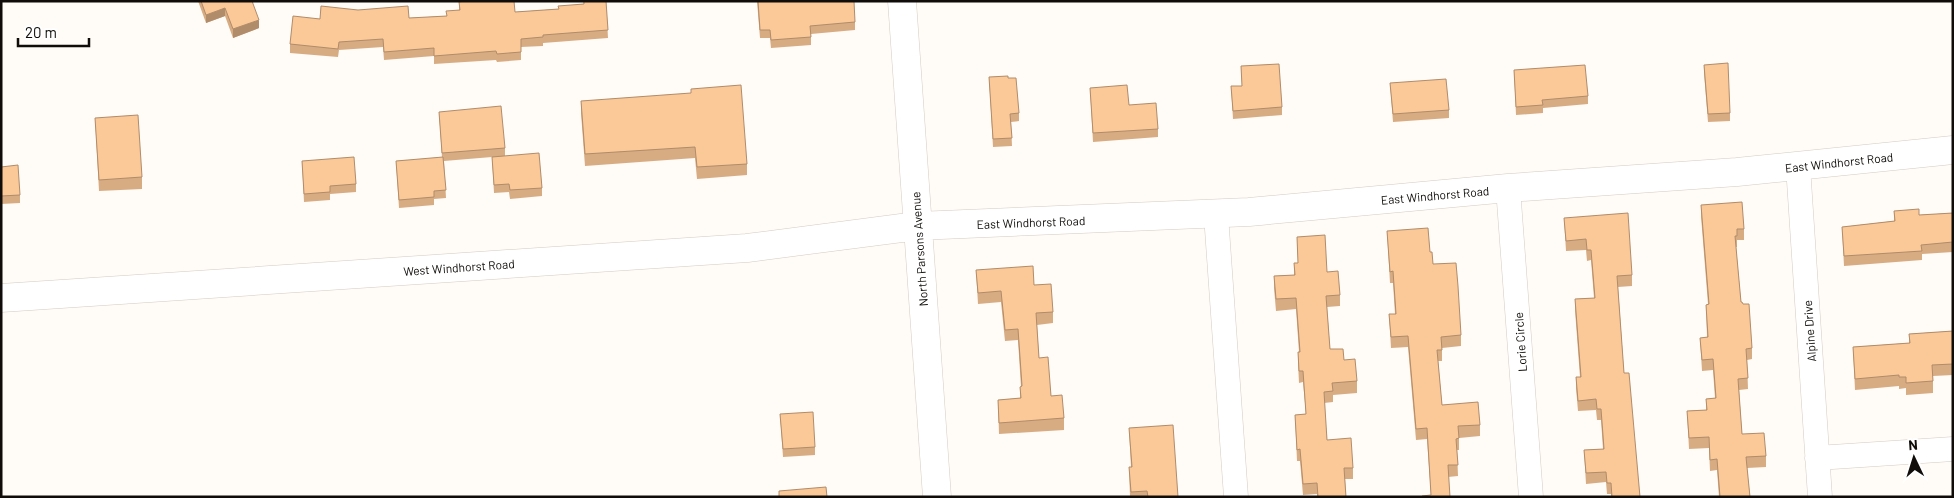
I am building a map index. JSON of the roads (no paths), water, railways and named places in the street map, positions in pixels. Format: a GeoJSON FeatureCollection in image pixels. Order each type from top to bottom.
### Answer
{"type":"FeatureCollection","features":[{"type":"Feature","properties":{"kind":"street","name":"North Parsons Avenue"},"geometry":{"type":"LineString","coordinates":[[902,1],[937,497]]}},
{"type":"Feature","properties":{"kind":"street","name":"East Windhorst Road"},"geometry":{"type":"LineString","coordinates":[[917,226],[1216,214],[1508,188],[1737,172],[1953,150]]}},
{"type":"Feature","properties":{"kind":"street","name":"Alpine Drive"},"geometry":{"type":"LineString","coordinates":[[1798,166],[1820,497]]}},
{"type":"Feature","properties":{"kind":"street","name":"Lorie Circle"},"geometry":{"type":"LineString","coordinates":[[1508,188],[1531,497]]}},
{"type":"Feature","properties":{"kind":"street"},"geometry":{"type":"LineString","coordinates":[[1216,214],[1236,497]]}},
{"type":"Feature","properties":{"kind":"street","name":"West Windhorst Road"},"geometry":{"type":"LineString","coordinates":[[1,298],[747,248],[917,226]]}},
{"type":"Feature","properties":{"kind":"street"},"geometry":{"type":"LineString","coordinates":[[1817,458],[1953,449]]}}]}
